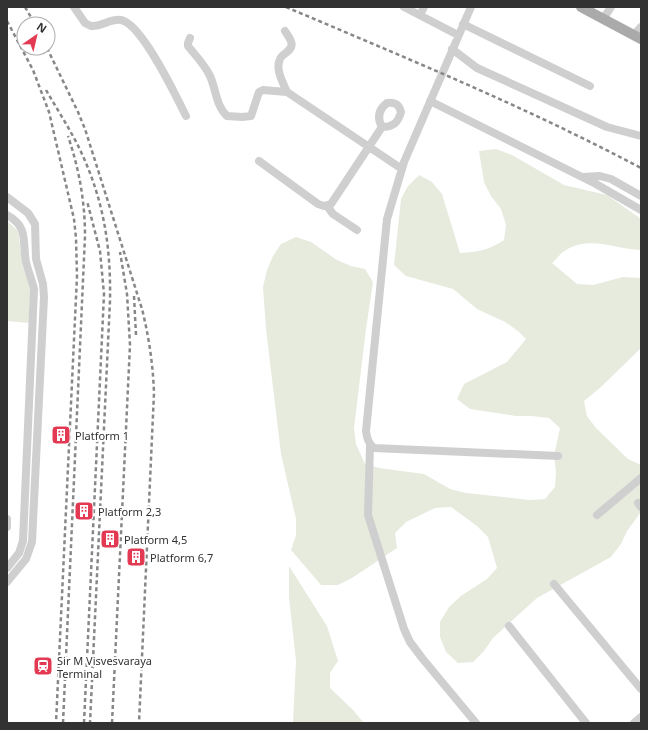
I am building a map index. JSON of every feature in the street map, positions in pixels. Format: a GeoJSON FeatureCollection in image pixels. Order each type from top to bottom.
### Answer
{"type":"FeatureCollection","features":[{"type":"Feature","properties":{"kind":"main road"},"geometry":{"type":"LineString","coordinates":[[581,7],[637,37]]}},
{"type":"Feature","properties":{"kind":"street"},"geometry":{"type":"LineString","coordinates":[[74,7],[82,20],[92,26],[119,19],[130,24],[147,45],[166,77],[186,116]]}},
{"type":"Feature","properties":{"kind":"street"},"geometry":{"type":"LineString","coordinates":[[404,7],[458,36]]}},
{"type":"Feature","properties":{"kind":"street"},"geometry":{"type":"LineString","coordinates":[[420,16],[424,7]]}},
{"type":"Feature","properties":{"kind":"street"},"geometry":{"type":"LineString","coordinates":[[471,7],[402,169],[387,219],[366,431],[367,439],[370,445],[368,515],[404,629],[410,642],[422,658],[476,723]]}},
{"type":"Feature","properties":{"kind":"street"},"geometry":{"type":"LineString","coordinates":[[603,19],[611,7]]}},
{"type":"Feature","properties":{"kind":"street"},"geometry":{"type":"LineString","coordinates":[[463,24],[590,86]]}},
{"type":"Feature","properties":{"kind":"street"},"geometry":{"type":"LineString","coordinates":[[637,37],[641,27]]}},
{"type":"Feature","properties":{"kind":"street"},"geometry":{"type":"LineString","coordinates":[[285,31],[292,42],[292,45],[290,50],[280,59],[279,65],[280,77],[287,92]]}},
{"type":"Feature","properties":{"kind":"street"},"geometry":{"type":"LineString","coordinates":[[190,38],[188,46],[209,74],[218,102],[227,116],[251,116],[260,92],[263,90],[287,92],[402,169]]}},
{"type":"Feature","properties":{"kind":"street"},"geometry":{"type":"LineString","coordinates":[[452,49],[477,68],[607,127],[641,136]]}},
{"type":"Feature","properties":{"kind":"street"},"geometry":{"type":"LineString","coordinates":[[430,101],[582,177],[641,210]]}},
{"type":"Feature","properties":{"kind":"street"},"geometry":{"type":"LineString","coordinates":[[327,206],[331,204],[382,127]]}},
{"type":"Feature","properties":{"kind":"street"},"geometry":{"type":"LineString","coordinates":[[259,161],[318,204],[327,206],[333,214],[357,230]]}},
{"type":"Feature","properties":{"kind":"street"},"geometry":{"type":"LineString","coordinates":[[582,177],[600,176],[611,179],[641,196]]}},
{"type":"Feature","properties":{"kind":"street"},"geometry":{"type":"LineString","coordinates":[[7,197],[28,213],[35,224],[36,259],[44,297],[32,542],[26,559],[7,581]]}},
{"type":"Feature","properties":{"kind":"street"},"geometry":{"type":"LineString","coordinates":[[7,214],[17,222],[23,232],[26,260],[34,289],[28,455],[23,541],[21,549],[7,568]]}},
{"type":"Feature","properties":{"kind":"street"},"geometry":{"type":"LineString","coordinates":[[30,390],[40,390]]}},
{"type":"Feature","properties":{"kind":"street"},"geometry":{"type":"LineString","coordinates":[[370,445],[374,448],[558,456]]}},
{"type":"Feature","properties":{"kind":"street"},"geometry":{"type":"LineString","coordinates":[[28,455],[36,456]]}},
{"type":"Feature","properties":{"kind":"street"},"geometry":{"type":"LineString","coordinates":[[596,515],[641,478]]}},
{"type":"Feature","properties":{"kind":"street"},"geometry":{"type":"LineString","coordinates":[[7,519],[7,527]]}},
{"type":"Feature","properties":{"kind":"street"},"geometry":{"type":"LineString","coordinates":[[24,519],[34,519]]}},
{"type":"Feature","properties":{"kind":"street"},"geometry":{"type":"LineString","coordinates":[[554,584],[641,689]]}},
{"type":"Feature","properties":{"kind":"street"},"geometry":{"type":"LineString","coordinates":[[509,626],[586,723]]}},
{"type":"Feature","properties":{"kind":"street"},"geometry":{"type":"LineString","coordinates":[[634,723],[641,717]]}},
{"type":"Feature","properties":{"kind":"shaded area"},"geometry":{"type":"Polygon","coordinates":[[[496,149],[512,155],[564,185],[607,195],[641,219],[641,250],[592,243],[582,244],[563,252],[552,263],[577,284],[593,285],[623,277],[641,278],[641,348],[601,387],[584,401],[587,416],[596,428],[628,459],[641,465],[641,512],[611,557],[537,598],[493,638],[484,651],[473,662],[458,663],[446,652],[440,637],[440,622],[449,607],[461,596],[487,579],[497,568],[488,537],[477,526],[451,507],[435,508],[406,522],[395,533],[397,548],[352,578],[338,585],[321,585],[291,550],[296,535],[296,519],[281,454],[266,329],[263,287],[267,270],[273,256],[281,244],[296,237],[311,242],[337,260],[351,266],[365,269],[373,282],[354,428],[356,444],[365,464],[379,468],[424,474],[450,489],[466,493],[530,500],[545,499],[555,487],[556,472],[554,456],[560,428],[549,418],[516,416],[470,409],[457,399],[464,384],[507,362],[526,339],[505,322],[477,309],[453,289],[406,276],[394,265],[401,199],[408,186],[419,175],[432,182],[442,194],[460,253],[483,250],[504,240],[506,225],[501,209],[491,196],[484,182],[479,151],[496,149]]]}},
{"type":"Feature","properties":{"kind":"shaded area"},"geometry":{"type":"Polygon","coordinates":[[[7,221],[18,231],[23,268],[29,283],[30,291],[29,323],[7,321],[7,221]]]}},
{"type":"Feature","properties":{"kind":"shaded area"},"geometry":{"type":"Polygon","coordinates":[[[289,566],[327,626],[338,661],[330,673],[330,688],[364,723],[293,723],[296,661],[289,597],[289,566]]]}},
{"type":"Feature","properties":{"kind":"railway"},"geometry":{"type":"LineString","coordinates":[[25,7],[30,16]]}},
{"type":"Feature","properties":{"kind":"railway"},"geometry":{"type":"LineString","coordinates":[[286,7],[421,64],[510,104],[554,124],[641,168]]}},
{"type":"Feature","properties":{"kind":"railway"},"geometry":{"type":"LineString","coordinates":[[7,21],[33,70],[49,112],[74,219],[76,238],[77,276],[56,723]]}},
{"type":"Feature","properties":{"kind":"railway"},"geometry":{"type":"LineString","coordinates":[[51,56],[85,129],[142,309],[147,330],[153,372],[154,393],[139,723]]}},
{"type":"Feature","properties":{"kind":"railway"},"geometry":{"type":"LineString","coordinates":[[46,90],[74,138],[90,172],[105,226],[109,262],[110,301],[90,723]]}},
{"type":"Feature","properties":{"kind":"railway"},"geometry":{"type":"LineString","coordinates":[[63,723],[85,236],[81,185],[68,136]]}},
{"type":"Feature","properties":{"kind":"railway"},"geometry":{"type":"LineString","coordinates":[[84,723],[104,294],[100,251],[87,201]]}},
{"type":"Feature","properties":{"kind":"railway"},"geometry":{"type":"LineString","coordinates":[[112,723],[130,345],[127,294],[120,252]]}},
{"type":"Feature","properties":{"kind":"railway"},"geometry":{"type":"LineString","coordinates":[[134,296],[136,335]]}},
{"type":"Feature","properties":{"kind":"place","name":"Platform 1"},"geometry":{"type":"Point","coordinates":[61,435]}},
{"type":"Feature","properties":{"kind":"place","name":"Platform 2,3"},"geometry":{"type":"Point","coordinates":[84,511]}},
{"type":"Feature","properties":{"kind":"place","name":"Platform 4,5"},"geometry":{"type":"Point","coordinates":[110,539]}},
{"type":"Feature","properties":{"kind":"place","name":"Platform 6,7"},"geometry":{"type":"Point","coordinates":[136,557]}},
{"type":"Feature","properties":{"kind":"place","name":"Sir M Visvesvaraya Terminal"},"geometry":{"type":"Point","coordinates":[43,666]}}]}
